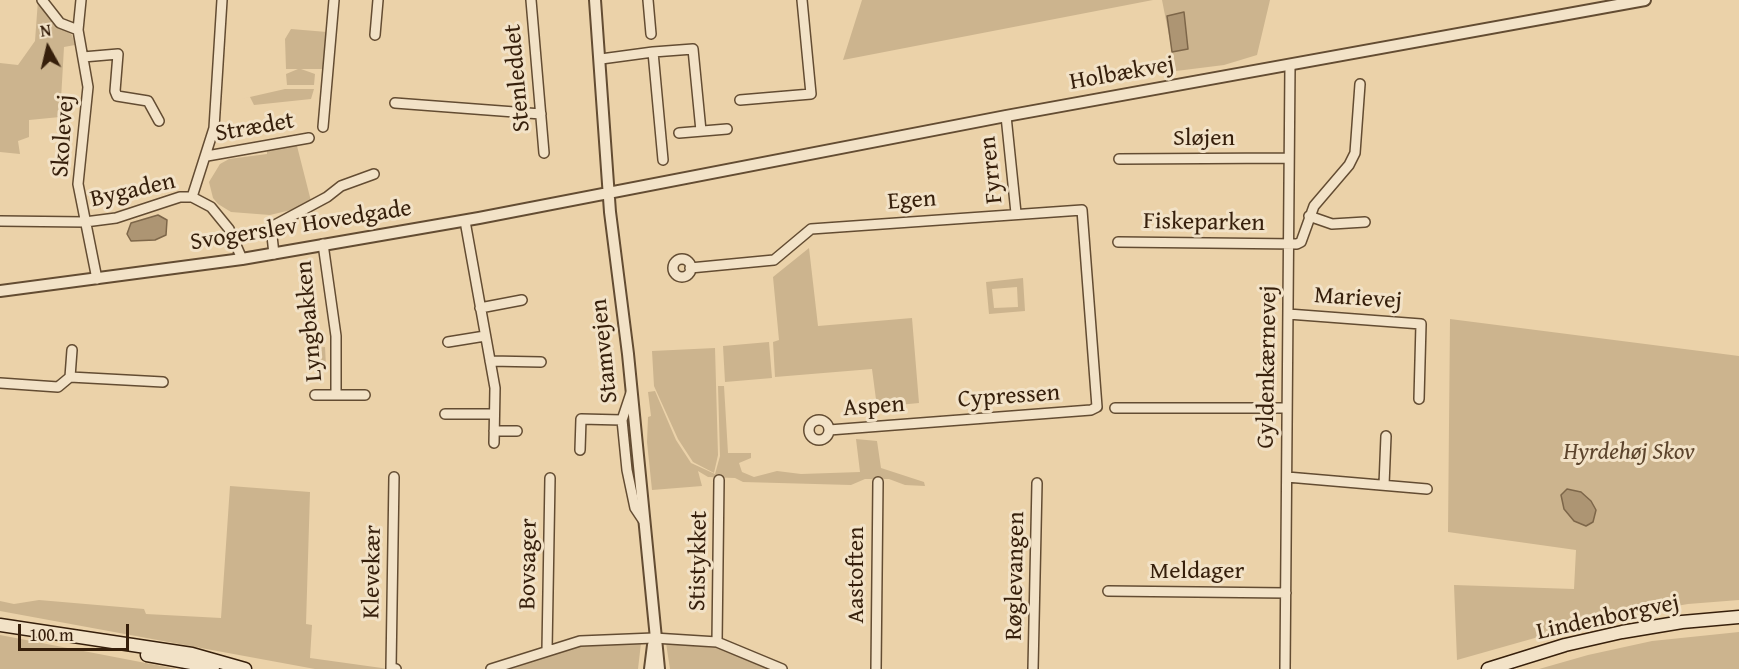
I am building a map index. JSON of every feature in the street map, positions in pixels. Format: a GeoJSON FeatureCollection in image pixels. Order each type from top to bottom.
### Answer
{"type":"FeatureCollection","features":[{"type":"Feature","properties":{"kind":"main road","name":"Lindenborgvej"},"geometry":{"type":"LineString","coordinates":[[1488,669],[1565,645],[1622,632],[1739,617]]}},
{"type":"Feature","properties":{"kind":"main road"},"geometry":{"type":"LineString","coordinates":[[0,625],[192,654],[245,669]]}},
{"type":"Feature","properties":{"kind":"main road"},"geometry":{"type":"LineString","coordinates":[[79,638],[179,663],[231,669]]}},
{"type":"Feature","properties":{"kind":"street"},"geometry":{"type":"LineString","coordinates":[[42,0],[60,23],[78,30]]}},
{"type":"Feature","properties":{"kind":"street","name":"Skolevej"},"geometry":{"type":"LineString","coordinates":[[81,0],[78,30],[88,87],[78,184],[97,279]]}},
{"type":"Feature","properties":{"kind":"street"},"geometry":{"type":"LineString","coordinates":[[192,197],[207,156],[214,128],[222,0]]}},
{"type":"Feature","properties":{"kind":"street"},"geometry":{"type":"LineString","coordinates":[[323,127],[334,0]]}},
{"type":"Feature","properties":{"kind":"street"},"geometry":{"type":"LineString","coordinates":[[375,35],[378,0]]}},
{"type":"Feature","properties":{"kind":"street","name":"Stenleddet"},"geometry":{"type":"LineString","coordinates":[[531,0],[544,153]]}},
{"type":"Feature","properties":{"kind":"street","name":"Stamvejen"},"geometry":{"type":"LineString","coordinates":[[595,0],[601,59],[608,195],[631,391],[654,638],[659,669]]}},
{"type":"Feature","properties":{"kind":"street"},"geometry":{"type":"LineString","coordinates":[[648,0],[651,34]]}},
{"type":"Feature","properties":{"kind":"street"},"geometry":{"type":"LineString","coordinates":[[740,100],[811,93],[802,0]]}},
{"type":"Feature","properties":{"kind":"street","name":"Holbækvej"},"geometry":{"type":"LineString","coordinates":[[608,195],[1006,116],[1645,0]]}},
{"type":"Feature","properties":{"kind":"street"},"geometry":{"type":"LineString","coordinates":[[601,59],[693,49],[701,131]]}},
{"type":"Feature","properties":{"kind":"street"},"geometry":{"type":"LineString","coordinates":[[653,52],[663,160]]}},
{"type":"Feature","properties":{"kind":"street"},"geometry":{"type":"LineString","coordinates":[[83,57],[118,54],[115,92],[117,96],[148,101],[159,121]]}},
{"type":"Feature","properties":{"kind":"street","name":"Gyldenkærnevej"},"geometry":{"type":"LineString","coordinates":[[1285,669],[1290,65]]}},
{"type":"Feature","properties":{"kind":"street"},"geometry":{"type":"LineString","coordinates":[[1289,244],[1301,242],[1309,216],[1355,153],[1360,84]]}},
{"type":"Feature","properties":{"kind":"street"},"geometry":{"type":"LineString","coordinates":[[395,103],[541,114]]}},
{"type":"Feature","properties":{"kind":"street","name":"Fyrren"},"geometry":{"type":"LineString","coordinates":[[1006,116],[1016,213],[1082,210],[1093,326],[1097,406]]}},
{"type":"Feature","properties":{"kind":"street"},"geometry":{"type":"LineString","coordinates":[[679,133],[727,129]]}},
{"type":"Feature","properties":{"kind":"street","name":"Strædet"},"geometry":{"type":"LineString","coordinates":[[207,156],[309,138]]}},
{"type":"Feature","properties":{"kind":"street","name":"Sløjen"},"geometry":{"type":"LineString","coordinates":[[1119,159],[1289,158]]}},
{"type":"Feature","properties":{"kind":"street"},"geometry":{"type":"LineString","coordinates":[[274,254],[271,227],[327,197],[341,186],[374,174]]}},
{"type":"Feature","properties":{"kind":"street","name":"Svogerslev Hovedgade"},"geometry":{"type":"LineString","coordinates":[[0,291],[274,254],[608,195]]}},
{"type":"Feature","properties":{"kind":"street","name":"Bygaden"},"geometry":{"type":"LineString","coordinates":[[0,221],[85,222],[116,218],[180,197],[192,197],[211,207],[229,230],[242,259]]}},
{"type":"Feature","properties":{"kind":"street","name":"Egen"},"geometry":{"type":"LineString","coordinates":[[690,268],[774,260],[811,229],[1016,213]]}},
{"type":"Feature","properties":{"kind":"street"},"geometry":{"type":"LineString","coordinates":[[1309,216],[1332,224],[1365,222]]}},
{"type":"Feature","properties":{"kind":"street"},"geometry":{"type":"LineString","coordinates":[[465,221],[495,388],[494,443]]}},
{"type":"Feature","properties":{"kind":"street","name":"Fiskeparken"},"geometry":{"type":"LineString","coordinates":[[1118,242],[1289,244]]}},
{"type":"Feature","properties":{"kind":"street","name":"Lyngbakken"},"geometry":{"type":"LineString","coordinates":[[323,244],[336,336],[336,395]]}},
{"type":"Feature","properties":{"kind":"street"},"geometry":{"type":"LineString","coordinates":[[480,308],[522,300]]}},
{"type":"Feature","properties":{"kind":"street","name":"Marievej"},"geometry":{"type":"LineString","coordinates":[[1288,314],[1422,324],[1419,399]]}},
{"type":"Feature","properties":{"kind":"street"},"geometry":{"type":"LineString","coordinates":[[448,342],[485,336]]}},
{"type":"Feature","properties":{"kind":"street"},"geometry":{"type":"LineString","coordinates":[[70,377],[72,350]]}},
{"type":"Feature","properties":{"kind":"street"},"geometry":{"type":"LineString","coordinates":[[490,361],[541,362]]}},
{"type":"Feature","properties":{"kind":"street"},"geometry":{"type":"LineString","coordinates":[[0,383],[58,387],[70,377],[163,382]]}},
{"type":"Feature","properties":{"kind":"street"},"geometry":{"type":"LineString","coordinates":[[631,391],[622,420],[628,488],[635,508],[644,520]]}},
{"type":"Feature","properties":{"kind":"street","name":"Lyngbakken"},"geometry":{"type":"LineString","coordinates":[[315,395],[365,396]]}},
{"type":"Feature","properties":{"kind":"street","name":"Cypressen"},"geometry":{"type":"LineString","coordinates":[[923,423],[1091,410],[1097,406]]}},
{"type":"Feature","properties":{"kind":"street"},"geometry":{"type":"LineString","coordinates":[[1115,408],[1287,408]]}},
{"type":"Feature","properties":{"kind":"street"},"geometry":{"type":"LineString","coordinates":[[445,414],[494,414]]}},
{"type":"Feature","properties":{"kind":"street"},"geometry":{"type":"LineString","coordinates":[[580,450],[581,419],[622,420]]}},
{"type":"Feature","properties":{"kind":"street","name":"Aspen"},"geometry":{"type":"LineString","coordinates":[[829,430],[923,423]]}},
{"type":"Feature","properties":{"kind":"street"},"geometry":{"type":"LineString","coordinates":[[494,431],[517,431]]}},
{"type":"Feature","properties":{"kind":"street"},"geometry":{"type":"LineString","coordinates":[[1384,485],[1386,436]]}},
{"type":"Feature","properties":{"kind":"street","name":"Klevekær"},"geometry":{"type":"LineString","coordinates":[[391,668],[394,477]]}},
{"type":"Feature","properties":{"kind":"street"},"geometry":{"type":"LineString","coordinates":[[1287,477],[1427,489]]}},
{"type":"Feature","properties":{"kind":"street","name":"Bovsager"},"geometry":{"type":"LineString","coordinates":[[547,650],[550,478]]}},
{"type":"Feature","properties":{"kind":"street","name":"Stistykket"},"geometry":{"type":"LineString","coordinates":[[717,642],[719,480]]}},
{"type":"Feature","properties":{"kind":"street","name":"Aastoften"},"geometry":{"type":"LineString","coordinates":[[876,669],[878,482]]}},
{"type":"Feature","properties":{"kind":"street","name":"Røglevangen"},"geometry":{"type":"LineString","coordinates":[[1033,669],[1037,483]]}},
{"type":"Feature","properties":{"kind":"street","name":"Meldager"},"geometry":{"type":"LineString","coordinates":[[1108,591],[1286,593]]}},
{"type":"Feature","properties":{"kind":"street"},"geometry":{"type":"LineString","coordinates":[[491,669],[547,650],[600,639],[654,638],[717,642],[782,669]]}},
{"type":"Feature","properties":{"kind":"street","name":"Stamvejen"},"geometry":{"type":"LineString","coordinates":[[650,669],[654,638]]}},
{"type":"Feature","properties":{"kind":"street"},"geometry":{"type":"LineString","coordinates":[[391,668],[396,669]]}},
{"type":"Feature","properties":{"kind":"green space"},"geometry":{"type":"Polygon","coordinates":[[[38,0],[56,23],[72,35],[75,45],[64,47],[60,117],[29,120],[29,137],[18,141],[20,154],[0,152],[0,63],[18,65],[35,41],[38,0]]]}},
{"type":"Feature","properties":{"kind":"green space"},"geometry":{"type":"Polygon","coordinates":[[[862,0],[1153,0],[843,60],[862,0]]]}},
{"type":"Feature","properties":{"kind":"green space"},"geometry":{"type":"Polygon","coordinates":[[[1162,0],[1270,0],[1257,55],[1224,65],[1176,71],[1162,0]]]}},
{"type":"Feature","properties":{"kind":"green space"},"geometry":{"type":"Polygon","coordinates":[[[291,29],[327,32],[324,69],[301,69],[315,74],[314,85],[287,85],[286,74],[298,69],[286,69],[285,39],[291,29]]]}},
{"type":"Feature","properties":{"kind":"green space"},"geometry":{"type":"Polygon","coordinates":[[[285,89],[314,89],[311,99],[254,105],[250,97],[228,102],[285,89]]]}},
{"type":"Feature","properties":{"kind":"green space"},"geometry":{"type":"Polygon","coordinates":[[[297,146],[312,205],[270,215],[231,212],[213,198],[209,182],[220,164],[229,159],[267,154],[267,149],[297,146]]]}},
{"type":"Feature","properties":{"kind":"green space"},"geometry":{"type":"Polygon","coordinates":[[[809,248],[818,326],[912,318],[919,403],[877,407],[872,369],[775,377],[773,342],[779,340],[773,277],[809,248]]]}},
{"type":"Feature","properties":{"kind":"green space"},"geometry":{"type":"Polygon","coordinates":[[[1023,278],[1025,311],[989,314],[986,282],[1023,278]],[[1017,287],[992,289],[994,308],[1018,307],[1017,287]]]}},
{"type":"Feature","properties":{"kind":"green space","name":"Hyrdehøj Skov"},"geometry":{"type":"Polygon","coordinates":[[[1450,319],[1739,356],[1739,600],[1688,604],[1602,619],[1457,660],[1454,585],[1574,589],[1576,550],[1448,532],[1450,319]]]}},
{"type":"Feature","properties":{"kind":"green space"},"geometry":{"type":"Polygon","coordinates":[[[769,342],[772,378],[725,382],[723,346],[769,342]]]}},
{"type":"Feature","properties":{"kind":"green space"},"geometry":{"type":"Polygon","coordinates":[[[325,347],[326,366],[316,367],[315,348],[325,347]]]}},
{"type":"Feature","properties":{"kind":"green space"},"geometry":{"type":"Polygon","coordinates":[[[715,348],[718,455],[714,473],[693,462],[678,439],[654,386],[652,351],[715,348]]]}},
{"type":"Feature","properties":{"kind":"green space"},"geometry":{"type":"Polygon","coordinates":[[[718,386],[724,386],[728,453],[751,453],[751,458],[739,463],[742,472],[754,477],[777,471],[801,474],[860,472],[856,439],[877,441],[881,468],[924,482],[925,486],[905,485],[889,479],[865,479],[851,485],[743,482],[735,478],[708,477],[698,471],[702,486],[652,490],[647,442],[648,417],[651,416],[648,392],[655,391],[676,440],[691,463],[715,474],[720,456],[718,386]]]}},
{"type":"Feature","properties":{"kind":"green space"},"geometry":{"type":"Polygon","coordinates":[[[230,486],[310,492],[306,624],[312,625],[310,658],[389,669],[315,669],[0,611],[0,601],[14,604],[39,600],[144,609],[146,614],[221,618],[230,486]]]}},
{"type":"Feature","properties":{"kind":"green space"},"geometry":{"type":"Polygon","coordinates":[[[1739,632],[1739,669],[1539,669],[1588,655],[1652,641],[1739,632]]]}},
{"type":"Feature","properties":{"kind":"green space"},"geometry":{"type":"Polygon","coordinates":[[[0,635],[177,669],[0,669],[0,635]]]}},
{"type":"Feature","properties":{"kind":"green space"},"geometry":{"type":"Polygon","coordinates":[[[641,643],[638,669],[497,669],[547,653],[584,645],[641,643]]]}},
{"type":"Feature","properties":{"kind":"green space"},"geometry":{"type":"Polygon","coordinates":[[[666,643],[726,649],[771,669],[670,669],[666,643]]]}},
{"type":"Feature","properties":{"kind":"shaded area"},"geometry":{"type":"Polygon","coordinates":[[[1184,12],[1188,49],[1172,52],[1167,16],[1184,12]]]}},
{"type":"Feature","properties":{"kind":"shaded area"},"geometry":{"type":"Polygon","coordinates":[[[158,215],[167,220],[166,235],[155,240],[131,241],[127,234],[131,223],[158,215]]]}},
{"type":"Feature","properties":{"kind":"shaded area"},"geometry":{"type":"Polygon","coordinates":[[[1567,489],[1581,492],[1591,501],[1596,510],[1593,522],[1586,526],[1574,521],[1564,509],[1561,495],[1567,489]]]}}]}
